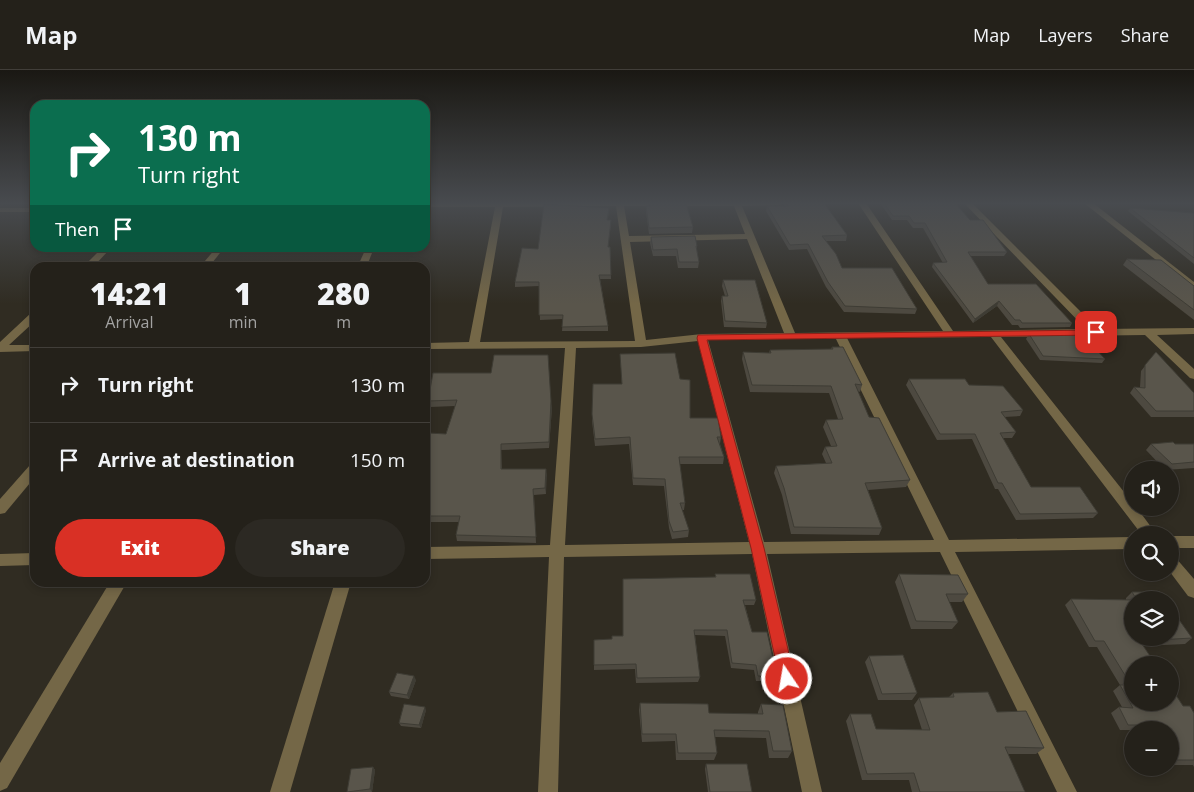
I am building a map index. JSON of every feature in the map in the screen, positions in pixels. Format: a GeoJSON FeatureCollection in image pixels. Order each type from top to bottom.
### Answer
{"type":"FeatureCollection","features":[{"type":"Feature","properties":{"kind":"street"},"geometry":{"type":"LineString","coordinates":[[474,345],[493,237]]}},
{"type":"Feature","properties":{"kind":"street"},"geometry":{"type":"LineString","coordinates":[[641,344],[626,239],[721,237]]}},
{"type":"Feature","properties":{"kind":"street"},"geometry":{"type":"LineString","coordinates":[[750,237],[791,337]]}},
{"type":"Feature","properties":{"kind":"street"},"geometry":{"type":"LineString","coordinates":[[885,237],[951,335]]}},
{"type":"Feature","properties":{"kind":"street"},"geometry":{"type":"LineString","coordinates":[[1001,237],[1096,332]]}},
{"type":"Feature","properties":{"kind":"street"},"geometry":{"type":"LineString","coordinates":[[1131,237],[1194,287]]}},
{"type":"Feature","properties":{"kind":"street"},"geometry":{"type":"LineString","coordinates":[[92,262],[103,252]]}},
{"type":"Feature","properties":{"kind":"street"},"geometry":{"type":"LineString","coordinates":[[208,262],[217,252]]}},
{"type":"Feature","properties":{"kind":"street"},"geometry":{"type":"LineString","coordinates":[[0,348],[30,320]]}},
{"type":"Feature","properties":{"kind":"street"},"geometry":{"type":"LineString","coordinates":[[430,346],[641,344],[702,338],[1194,331]]}},
{"type":"Feature","properties":{"kind":"street"},"geometry":{"type":"LineString","coordinates":[[1148,332],[1194,375]]}},
{"type":"Feature","properties":{"kind":"street"},"geometry":{"type":"LineString","coordinates":[[994,334],[1143,526]]}},
{"type":"Feature","properties":{"kind":"street"},"geometry":{"type":"LineString","coordinates":[[840,336],[1067,792]]}},
{"type":"Feature","properties":{"kind":"street"},"geometry":{"type":"LineString","coordinates":[[702,338],[758,548],[812,792]]}},
{"type":"Feature","properties":{"kind":"street"},"geometry":{"type":"LineString","coordinates":[[548,792],[556,551],[571,345]]}},
{"type":"Feature","properties":{"kind":"street"},"geometry":{"type":"LineString","coordinates":[[0,348],[30,348]]}},
{"type":"Feature","properties":{"kind":"street"},"geometry":{"type":"LineString","coordinates":[[0,510],[30,474]]}},
{"type":"Feature","properties":{"kind":"street"},"geometry":{"type":"LineString","coordinates":[[430,553],[1124,542]]}},
{"type":"Feature","properties":{"kind":"street"},"geometry":{"type":"LineString","coordinates":[[1179,542],[1194,542]]}},
{"type":"Feature","properties":{"kind":"street"},"geometry":{"type":"LineString","coordinates":[[0,560],[30,560]]}},
{"type":"Feature","properties":{"kind":"street"},"geometry":{"type":"LineString","coordinates":[[1179,572],[1194,591]]}},
{"type":"Feature","properties":{"kind":"street"},"geometry":{"type":"LineString","coordinates":[[0,781],[115,587]]}},
{"type":"Feature","properties":{"kind":"street"},"geometry":{"type":"LineString","coordinates":[[280,792],[342,587]]}},
{"type":"Feature","properties":{"kind":"building"},"geometry":{"type":"Polygon","coordinates":[[[540,237],[609,237],[608,247],[610,247],[611,275],[599,275],[608,326],[562,327],[563,315],[539,315],[539,282],[515,282],[522,248],[538,249],[540,237]]]}},
{"type":"Feature","properties":{"kind":"building"},"geometry":{"type":"Polygon","coordinates":[[[651,237],[695,237],[699,262],[679,262],[677,249],[653,250],[651,237]]]}},
{"type":"Feature","properties":{"kind":"building"},"geometry":{"type":"Polygon","coordinates":[[[785,237],[823,237],[836,254],[842,268],[892,268],[917,309],[845,306],[828,282],[808,244],[790,245],[785,237]]]}},
{"type":"Feature","properties":{"kind":"building"},"geometry":{"type":"Polygon","coordinates":[[[933,237],[996,237],[1007,252],[968,252],[988,284],[1036,284],[1072,323],[1022,323],[1020,320],[1015,320],[999,301],[975,319],[933,263],[947,262],[933,237]]]}},
{"type":"Feature","properties":{"kind":"building"},"geometry":{"type":"Polygon","coordinates":[[[1167,237],[1194,237],[1194,258],[1167,237]]]}},
{"type":"Feature","properties":{"kind":"building"},"geometry":{"type":"Polygon","coordinates":[[[1127,259],[1161,260],[1194,286],[1194,310],[1127,259]]]}},
{"type":"Feature","properties":{"kind":"building"},"geometry":{"type":"Polygon","coordinates":[[[723,280],[755,280],[767,323],[725,321],[722,296],[728,296],[723,280]]]}},
{"type":"Feature","properties":{"kind":"building"},"geometry":{"type":"Polygon","coordinates":[[[1029,334],[1082,334],[1105,359],[1043,356],[1029,334]]]}},
{"type":"Feature","properties":{"kind":"building"},"geometry":{"type":"Polygon","coordinates":[[[832,347],[843,347],[862,385],[855,384],[869,417],[879,418],[910,480],[865,483],[882,528],[794,527],[776,466],[832,463],[825,447],[837,446],[826,420],[843,419],[831,386],[752,385],[743,352],[771,353],[770,350],[833,349],[832,347]]]}},
{"type":"Feature","properties":{"kind":"building"},"geometry":{"type":"Polygon","coordinates":[[[1156,352],[1194,393],[1194,411],[1156,411],[1134,387],[1145,388],[1145,365],[1156,352]]]}},
{"type":"Feature","properties":{"kind":"building"},"geometry":{"type":"Polygon","coordinates":[[[675,353],[680,379],[690,380],[690,418],[718,418],[721,437],[717,437],[724,457],[679,457],[685,503],[680,503],[689,530],[673,532],[669,521],[665,479],[633,478],[630,437],[595,439],[592,414],[593,384],[622,384],[620,354],[675,353]]]}},
{"type":"Feature","properties":{"kind":"building"},"geometry":{"type":"Polygon","coordinates":[[[494,355],[548,355],[551,401],[549,442],[501,444],[501,469],[546,469],[545,488],[533,489],[536,537],[456,535],[460,516],[430,516],[430,433],[446,434],[457,400],[430,401],[433,373],[491,373],[494,355]]]}},
{"type":"Feature","properties":{"kind":"building"},"geometry":{"type":"Polygon","coordinates":[[[909,379],[965,379],[969,385],[1003,386],[1023,410],[1001,412],[1016,432],[1000,433],[1031,487],[1080,487],[1098,513],[1020,514],[1002,483],[998,483],[975,434],[940,434],[909,379]]]}},
{"type":"Feature","properties":{"kind":"building"},"geometry":{"type":"Polygon","coordinates":[[[1173,442],[1175,444],[1194,444],[1194,462],[1179,463],[1179,461],[1169,461],[1151,444],[1173,442]]]}},
{"type":"Feature","properties":{"kind":"building"},"geometry":{"type":"Polygon","coordinates":[[[715,574],[750,574],[756,600],[743,600],[752,632],[767,632],[777,676],[758,676],[756,665],[732,663],[727,630],[694,630],[700,677],[637,678],[636,664],[594,665],[594,640],[612,639],[612,636],[623,636],[623,579],[716,577],[715,574]]]}},
{"type":"Feature","properties":{"kind":"building"},"geometry":{"type":"Polygon","coordinates":[[[899,574],[958,575],[968,594],[946,594],[958,622],[916,621],[899,574]]]}},
{"type":"Feature","properties":{"kind":"building"},"geometry":{"type":"Polygon","coordinates":[[[1071,599],[1124,600],[1124,646],[1143,646],[1150,656],[1124,656],[1124,674],[1104,641],[1095,641],[1071,599]]]}},
{"type":"Feature","properties":{"kind":"building"},"geometry":{"type":"Polygon","coordinates":[[[1179,620],[1192,638],[1179,639],[1179,620]]]}},
{"type":"Feature","properties":{"kind":"building"},"geometry":{"type":"Polygon","coordinates":[[[903,655],[917,693],[882,694],[869,656],[903,655]]]}},
{"type":"Feature","properties":{"kind":"building"},"geometry":{"type":"Polygon","coordinates":[[[397,673],[414,676],[407,695],[389,692],[397,673]]]}},
{"type":"Feature","properties":{"kind":"building"},"geometry":{"type":"Polygon","coordinates":[[[988,692],[997,712],[1026,711],[1044,748],[1005,747],[1025,792],[920,792],[914,773],[867,774],[850,714],[871,714],[876,729],[930,730],[919,698],[954,697],[953,693],[988,692]]]}},
{"type":"Feature","properties":{"kind":"building"},"geometry":{"type":"Polygon","coordinates":[[[1179,700],[1183,706],[1190,706],[1194,713],[1194,760],[1179,760],[1179,721],[1126,721],[1119,707],[1124,707],[1124,711],[1179,711],[1179,700]]]}},
{"type":"Feature","properties":{"kind":"building"},"geometry":{"type":"Polygon","coordinates":[[[640,703],[708,704],[709,713],[763,714],[761,704],[783,705],[792,751],[773,751],[769,731],[714,730],[717,753],[678,753],[676,734],[642,734],[640,703]]]}},
{"type":"Feature","properties":{"kind":"building"},"geometry":{"type":"Polygon","coordinates":[[[404,704],[425,707],[419,725],[399,723],[404,704]]]}},
{"type":"Feature","properties":{"kind":"building"},"geometry":{"type":"Polygon","coordinates":[[[706,764],[747,764],[752,792],[710,792],[706,764]]]}},
{"type":"Feature","properties":{"kind":"building"},"geometry":{"type":"Polygon","coordinates":[[[373,767],[370,789],[347,792],[351,769],[373,767]]]}},
{"type":"Feature","properties":{"kind":"route"},"geometry":{"type":"LineString","coordinates":[[787,679],[758,548],[702,338],[1096,332]]}}]}
